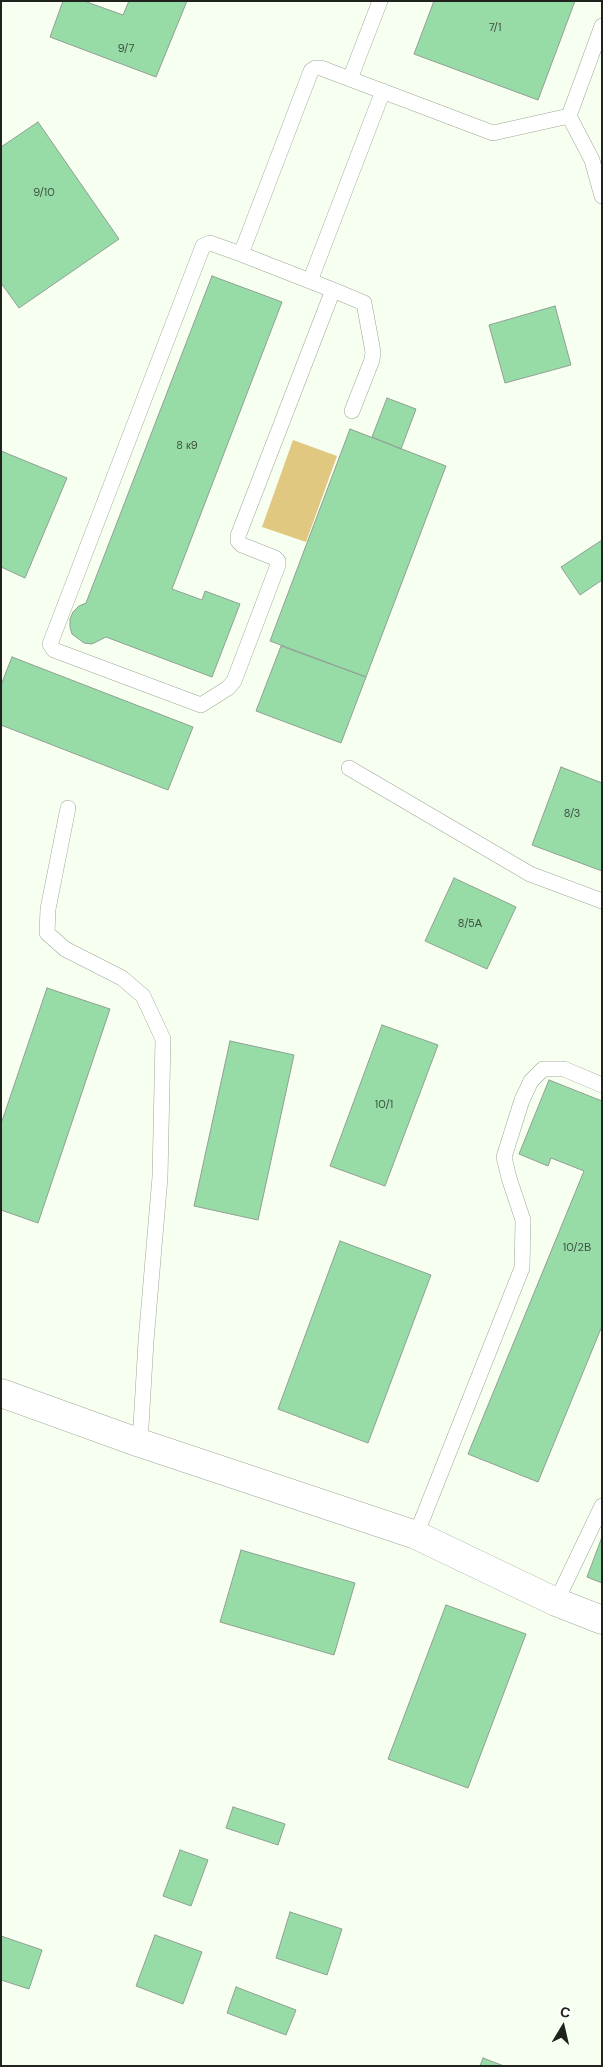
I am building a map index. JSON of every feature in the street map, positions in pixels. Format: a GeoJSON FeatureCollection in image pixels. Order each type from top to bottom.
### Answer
{"type":"FeatureCollection","features":[{"type":"Feature","properties":{"kind":"street"},"geometry":{"type":"LineString","coordinates":[[1,1392],[140,1443],[416,1535],[556,1602],[602,1620]]}},
{"type":"Feature","properties":{"kind":"lane"},"geometry":{"type":"LineString","coordinates":[[350,79],[380,1]]}},
{"type":"Feature","properties":{"kind":"lane"},"geometry":{"type":"LineString","coordinates":[[602,26],[568,116],[592,160],[602,196]]}},
{"type":"Feature","properties":{"kind":"lane"},"geometry":{"type":"LineString","coordinates":[[241,254],[311,71],[315,68],[321,68],[493,133],[568,116]]}},
{"type":"Feature","properties":{"kind":"lane"},"geometry":{"type":"LineString","coordinates":[[310,281],[383,91]]}},
{"type":"Feature","properties":{"kind":"lane"},"geometry":{"type":"LineString","coordinates":[[333,290],[238,536],[238,541],[242,545],[275,558],[278,561],[278,565],[232,685],[206,703],[195,704],[54,650],[50,644],[203,246],[210,243],[241,254],[333,290],[364,303],[373,352],[372,360],[352,411]]}},
{"type":"Feature","properties":{"kind":"lane"},"geometry":{"type":"LineString","coordinates":[[349,768],[530,874],[602,901]]}},
{"type":"Feature","properties":{"kind":"lane"},"geometry":{"type":"LineString","coordinates":[[68,808],[48,908],[47,933],[65,949],[122,978],[143,996],[163,1039],[160,1177],[146,1341],[140,1443]]}},
{"type":"Feature","properties":{"kind":"lane"},"geometry":{"type":"LineString","coordinates":[[416,1535],[522,1268],[523,1220],[504,1157],[522,1100],[531,1081],[543,1069],[564,1069],[602,1085]]}},
{"type":"Feature","properties":{"kind":"lane"},"geometry":{"type":"LineString","coordinates":[[556,1602],[602,1506]]}},
{"type":"Feature","properties":{"kind":"shaded area"},"geometry":{"type":"Polygon","coordinates":[[[293,440],[337,456],[306,542],[262,527],[293,440]]]}},
{"type":"Feature","properties":{"kind":"building"},"geometry":{"type":"Polygon","coordinates":[[[63,1],[84,1],[123,15],[129,1],[187,1],[156,77],[50,37],[63,1]]]}},
{"type":"Feature","properties":{"kind":"building"},"geometry":{"type":"Polygon","coordinates":[[[434,1],[575,1],[538,100],[414,54],[434,1]]]}},
{"type":"Feature","properties":{"kind":"building"},"geometry":{"type":"Polygon","coordinates":[[[38,122],[119,239],[19,308],[1,283],[1,147],[38,122]]]}},
{"type":"Feature","properties":{"kind":"building"},"geometry":{"type":"Polygon","coordinates":[[[212,276],[282,302],[172,589],[202,600],[205,591],[240,604],[212,677],[106,637],[92,644],[84,643],[72,634],[70,619],[73,612],[79,606],[86,603],[212,276]]]}},
{"type":"Feature","properties":{"kind":"building"},"geometry":{"type":"Polygon","coordinates":[[[555,306],[571,365],[505,383],[489,325],[555,306]]]}},
{"type":"Feature","properties":{"kind":"building"},"geometry":{"type":"Polygon","coordinates":[[[387,398],[416,409],[401,449],[372,437],[387,398]]]}},
{"type":"Feature","properties":{"kind":"building"},"geometry":{"type":"Polygon","coordinates":[[[350,429],[446,466],[366,677],[270,641],[350,429]]]}},
{"type":"Feature","properties":{"kind":"building"},"geometry":{"type":"Polygon","coordinates":[[[1,451],[67,478],[25,578],[1,567],[1,451]]]}},
{"type":"Feature","properties":{"kind":"building"},"geometry":{"type":"Polygon","coordinates":[[[602,540],[602,580],[580,595],[561,567],[602,540]]]}},
{"type":"Feature","properties":{"kind":"building"},"geometry":{"type":"Polygon","coordinates":[[[281,646],[366,677],[341,743],[256,711],[281,646]]]}},
{"type":"Feature","properties":{"kind":"building"},"geometry":{"type":"Polygon","coordinates":[[[12,657],[193,727],[168,790],[1,725],[1,685],[12,657]]]}},
{"type":"Feature","properties":{"kind":"building"},"geometry":{"type":"Polygon","coordinates":[[[561,767],[602,783],[602,871],[532,845],[561,767]]]}},
{"type":"Feature","properties":{"kind":"building"},"geometry":{"type":"Polygon","coordinates":[[[454,878],[516,907],[487,969],[425,941],[454,878]]]}},
{"type":"Feature","properties":{"kind":"building"},"geometry":{"type":"Polygon","coordinates":[[[47,988],[110,1009],[38,1223],[1,1210],[1,1124],[47,988]]]}},
{"type":"Feature","properties":{"kind":"building"},"geometry":{"type":"Polygon","coordinates":[[[382,1025],[438,1045],[385,1186],[330,1166],[382,1025]]]}},
{"type":"Feature","properties":{"kind":"building"},"geometry":{"type":"Polygon","coordinates":[[[230,1041],[294,1055],[258,1220],[194,1206],[230,1041]]]}},
{"type":"Feature","properties":{"kind":"building"},"geometry":{"type":"Polygon","coordinates":[[[549,1080],[602,1101],[602,1326],[538,1482],[468,1454],[584,1171],[551,1158],[548,1166],[519,1154],[549,1080]]]}},
{"type":"Feature","properties":{"kind":"building"},"geometry":{"type":"Polygon","coordinates":[[[340,1241],[431,1275],[368,1443],[278,1409],[340,1241]]]}},
{"type":"Feature","properties":{"kind":"building"},"geometry":{"type":"Polygon","coordinates":[[[602,1537],[602,1583],[587,1577],[602,1537]]]}},
{"type":"Feature","properties":{"kind":"building"},"geometry":{"type":"Polygon","coordinates":[[[241,1550],[355,1583],[334,1655],[220,1622],[241,1550]]]}},
{"type":"Feature","properties":{"kind":"building"},"geometry":{"type":"Polygon","coordinates":[[[446,1605],[526,1634],[468,1788],[388,1759],[446,1605]]]}},
{"type":"Feature","properties":{"kind":"building"},"geometry":{"type":"Polygon","coordinates":[[[233,1807],[285,1824],[278,1845],[226,1828],[233,1807]]]}},
{"type":"Feature","properties":{"kind":"building"},"geometry":{"type":"Polygon","coordinates":[[[180,1850],[208,1860],[191,1906],[163,1896],[180,1850]]]}},
{"type":"Feature","properties":{"kind":"building"},"geometry":{"type":"Polygon","coordinates":[[[290,1912],[342,1929],[327,1975],[276,1958],[290,1912]]]}},
{"type":"Feature","properties":{"kind":"building"},"geometry":{"type":"Polygon","coordinates":[[[155,1935],[202,1952],[183,2004],[136,1986],[155,1935]]]}},
{"type":"Feature","properties":{"kind":"building"},"geometry":{"type":"Polygon","coordinates":[[[1,1936],[42,1950],[29,1989],[1,1980],[1,1936]]]}},
{"type":"Feature","properties":{"kind":"building"},"geometry":{"type":"Polygon","coordinates":[[[236,1987],[296,2010],[286,2035],[227,2013],[236,1987]]]}},
{"type":"Feature","properties":{"kind":"building"},"geometry":{"type":"Polygon","coordinates":[[[483,2058],[504,2066],[480,2066],[483,2058]]]}}]}
